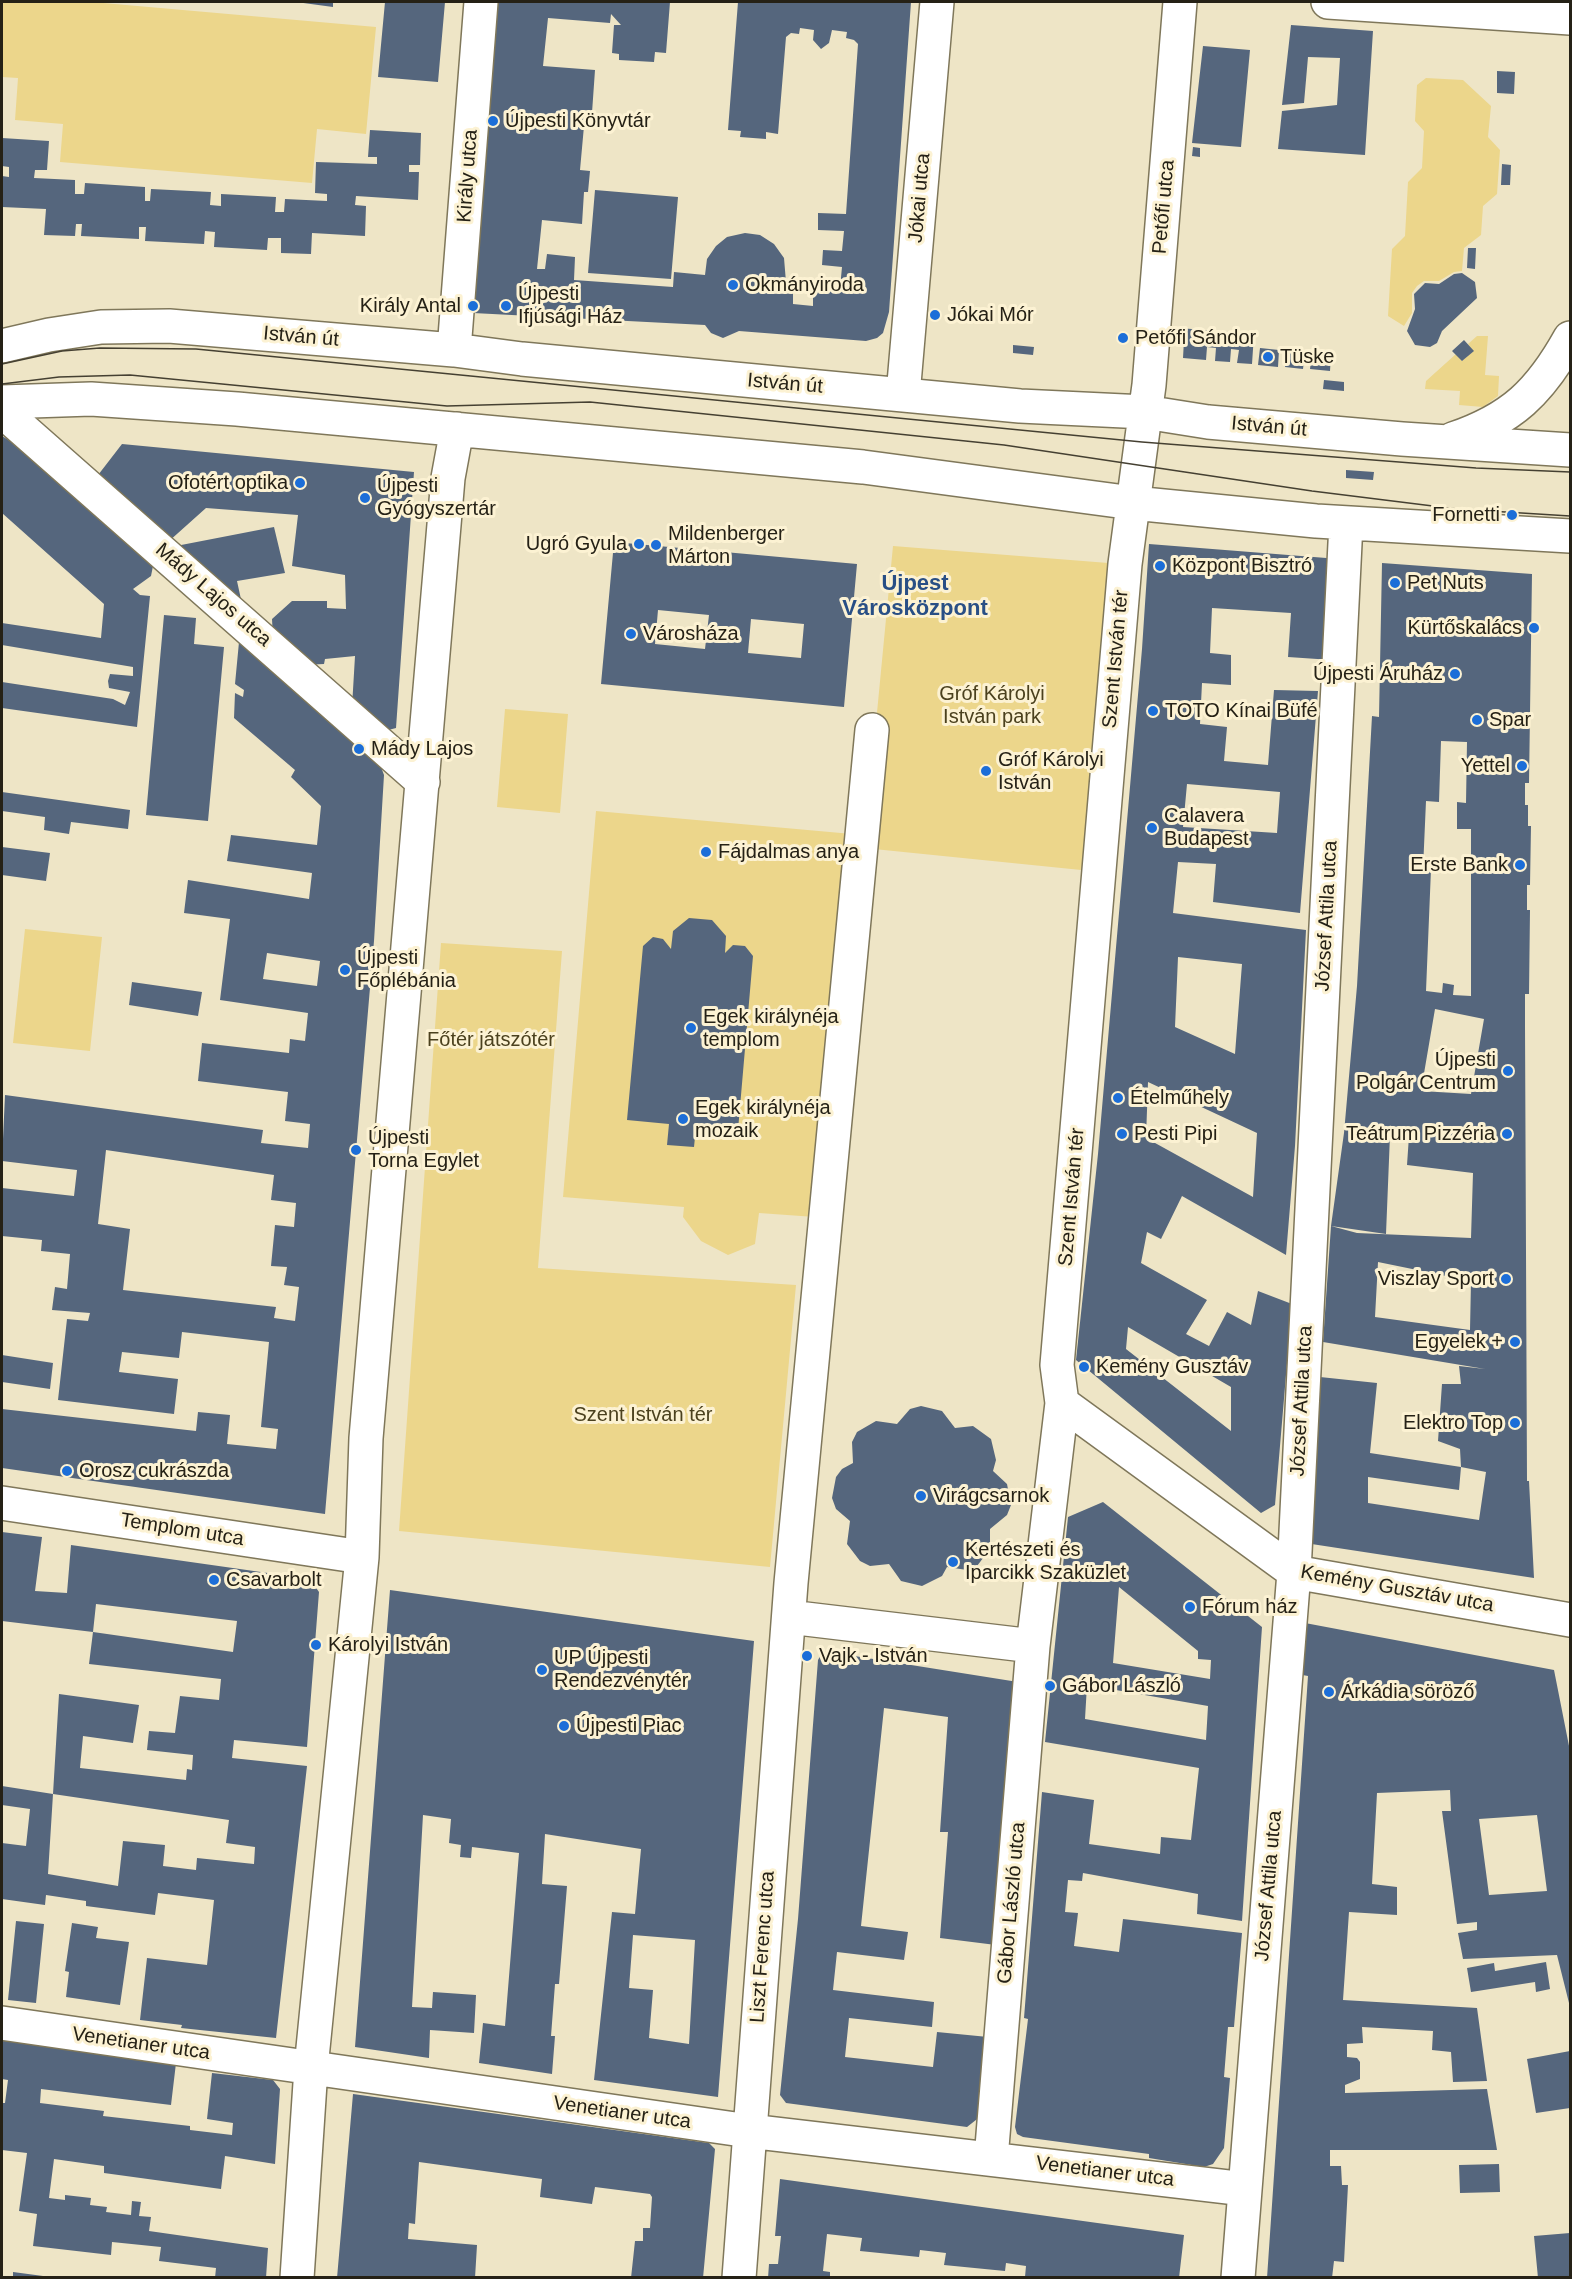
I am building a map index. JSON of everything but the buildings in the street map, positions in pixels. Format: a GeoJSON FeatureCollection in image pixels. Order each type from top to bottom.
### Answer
{"type":"FeatureCollection","features":[{"type":"Feature","properties":{"kind":"street","name":"Király utca"},"geometry":{"type":"LineString","coordinates":[[454,350],[481,2]]}},
{"type":"Feature","properties":{"kind":"street","name":"Jókai utca"},"geometry":{"type":"LineString","coordinates":[[903,395],[937,2]]}},
{"type":"Feature","properties":{"kind":"street","name":"Petőfi utca"},"geometry":{"type":"LineString","coordinates":[[1133,502],[1145,412],[1180,2]]}},
{"type":"Feature","properties":{"kind":"street"},"geometry":{"type":"LineString","coordinates":[[1328,2],[1392,4],[1570,18]]}},
{"type":"Feature","properties":{"kind":"street","name":"István út"},"geometry":{"type":"LineString","coordinates":[[2,346],[49,335],[101,327],[168,326],[454,350],[522,359],[1020,406],[1145,412],[1199,421],[1443,443],[1570,450]]}},
{"type":"Feature","properties":{"kind":"street"},"geometry":{"type":"LineString","coordinates":[[1443,443],[1492,424],[1517,408],[1541,384],[1570,338]]}},
{"type":"Feature","properties":{"kind":"street"},"geometry":{"type":"LineString","coordinates":[[2,402],[91,399],[457,429],[896,470],[1133,502],[1346,524],[1570,536]]}},
{"type":"Feature","properties":{"kind":"street","name":"Mády Lajos utca"},"geometry":{"type":"LineString","coordinates":[[2,411],[423,782]]}},
{"type":"Feature","properties":{"kind":"street"},"geometry":{"type":"LineString","coordinates":[[297,2277],[311,2068],[362,1557],[367,1427],[448,478],[457,429]]}},
{"type":"Feature","properties":{"kind":"street","name":"Szent István tér"},"geometry":{"type":"LineString","coordinates":[[1032,1646],[1062,1403],[1057,1365],[1097,878],[1125,564],[1133,502]]}},
{"type":"Feature","properties":{"kind":"street","name":"József Attila utca"},"geometry":{"type":"LineString","coordinates":[[1238,2277],[1294,1572],[1346,524]]}},
{"type":"Feature","properties":{"kind":"street","name":"Liszt Ferenc utca"},"geometry":{"type":"LineString","coordinates":[[739,2277],[789,1617],[872,730]]}},
{"type":"Feature","properties":{"kind":"street","name":"Kemény Gusztáv utca"},"geometry":{"type":"LineString","coordinates":[[1062,1403],[1294,1572],[1570,1620]]}},
{"type":"Feature","properties":{"kind":"street","name":"Templom utca"},"geometry":{"type":"LineString","coordinates":[[2,1503],[362,1557]]}},
{"type":"Feature","properties":{"kind":"street"},"geometry":{"type":"LineString","coordinates":[[789,1617],[1032,1646]]}},
{"type":"Feature","properties":{"kind":"street","name":"Gábor László utca"},"geometry":{"type":"LineString","coordinates":[[991,2159],[1032,1646]]}},
{"type":"Feature","properties":{"kind":"street","name":"Venetianer utca"},"geometry":{"type":"LineString","coordinates":[[2,2023],[749,2131],[1245,2189]]}},
{"type":"Feature","properties":{"kind":"green space"},"geometry":{"type":"Polygon","coordinates":[[[2,2],[92,2],[376,27],[366,134],[317,129],[312,183],[60,162],[63,124],[15,120],[18,78],[2,77],[2,2]]]}},
{"type":"Feature","properties":{"kind":"green space"},"geometry":{"type":"Polygon","coordinates":[[[1426,78],[1463,80],[1491,106],[1488,137],[1500,150],[1497,194],[1483,206],[1481,235],[1464,248],[1462,271],[1454,272],[1439,281],[1424,281],[1417,286],[1412,293],[1412,313],[1404,326],[1388,316],[1392,249],[1405,236],[1408,182],[1422,168],[1424,131],[1415,121],[1417,85],[1426,78]]]}},
{"type":"Feature","properties":{"kind":"green space"},"geometry":{"type":"Polygon","coordinates":[[[1477,336],[1488,336],[1485,375],[1499,376],[1498,396],[1483,407],[1459,405],[1460,391],[1425,389],[1426,381],[1456,354],[1462,361],[1473,351],[1468,344],[1477,336]]]}},
{"type":"Feature","properties":{"kind":"green space","name":"Gróf Károlyi István park"},"geometry":{"type":"Polygon","coordinates":[[[893,546],[1121,564],[1091,871],[864,848],[893,546]]]}},
{"type":"Feature","properties":{"kind":"green space"},"geometry":{"type":"Polygon","coordinates":[[[505,709],[568,714],[560,813],[497,807],[505,709]]]}},
{"type":"Feature","properties":{"kind":"green space"},"geometry":{"type":"Polygon","coordinates":[[[596,811],[852,834],[815,1217],[759,1213],[755,1244],[728,1255],[701,1241],[683,1217],[684,1207],[563,1197],[596,811]]]}},
{"type":"Feature","properties":{"kind":"green space"},"geometry":{"type":"Polygon","coordinates":[[[25,929],[102,937],[90,1051],[13,1043],[25,929]]]}},
{"type":"Feature","properties":{"kind":"green space","name":"Szent István tér"},"geometry":{"type":"Polygon","coordinates":[[[441,943],[562,951],[538,1268],[796,1285],[770,1567],[399,1531],[441,943]]]}},
{"type":"Feature","properties":{"kind":"tram line"},"geometry":{"type":"LineString","coordinates":[[2,364],[62,351],[100,348],[196,349],[1142,442],[1476,468],[1570,472]]}},
{"type":"Feature","properties":{"kind":"tram line"},"geometry":{"type":"LineString","coordinates":[[2,384],[59,377],[130,375],[447,406],[590,402],[1004,445],[1312,491],[1457,509],[1570,516]]}},
{"type":"Feature","properties":{"kind":"place","name":"Újpesti Könyvtár"},"geometry":{"type":"Point","coordinates":[493,121]}},
{"type":"Feature","properties":{"kind":"place","name":"Okmányiroda"},"geometry":{"type":"Point","coordinates":[733,285]}},
{"type":"Feature","properties":{"kind":"place","name":"Király Antal"},"geometry":{"type":"Point","coordinates":[473,306]}},
{"type":"Feature","properties":{"kind":"place","name":"Újpesti Ifjúsági Ház"},"geometry":{"type":"Point","coordinates":[506,306]}},
{"type":"Feature","properties":{"kind":"place","name":"Jókai Mór"},"geometry":{"type":"Point","coordinates":[935,315]}},
{"type":"Feature","properties":{"kind":"place","name":"Petőfi Sándor"},"geometry":{"type":"Point","coordinates":[1123,338]}},
{"type":"Feature","properties":{"kind":"place","name":"Tüske"},"geometry":{"type":"Point","coordinates":[1268,357]}},
{"type":"Feature","properties":{"kind":"place","name":"Ofotért optika"},"geometry":{"type":"Point","coordinates":[300,483]}},
{"type":"Feature","properties":{"kind":"place","name":"Újpesti Gyógyszertár"},"geometry":{"type":"Point","coordinates":[365,498]}},
{"type":"Feature","properties":{"kind":"place","name":"Fornetti"},"geometry":{"type":"Point","coordinates":[1512,515]}},
{"type":"Feature","properties":{"kind":"place","name":"Ugró Gyula"},"geometry":{"type":"Point","coordinates":[639,544]}},
{"type":"Feature","properties":{"kind":"place","name":"Mildenberger Márton"},"geometry":{"type":"Point","coordinates":[656,545]}},
{"type":"Feature","properties":{"kind":"place","name":"Központ Bisztró"},"geometry":{"type":"Point","coordinates":[1160,566]}},
{"type":"Feature","properties":{"kind":"place","name":"Pet Nuts"},"geometry":{"type":"Point","coordinates":[1395,583]}},
{"type":"Feature","properties":{"kind":"place","name":"Kürtőskalács"},"geometry":{"type":"Point","coordinates":[1534,628]}},
{"type":"Feature","properties":{"kind":"place","name":"Városháza"},"geometry":{"type":"Point","coordinates":[631,634]}},
{"type":"Feature","properties":{"kind":"place","name":"Újpesti Áruház"},"geometry":{"type":"Point","coordinates":[1455,674]}},
{"type":"Feature","properties":{"kind":"place","name":"TOTO Kínai Büfé"},"geometry":{"type":"Point","coordinates":[1153,711]}},
{"type":"Feature","properties":{"kind":"place","name":"Spar"},"geometry":{"type":"Point","coordinates":[1477,720]}},
{"type":"Feature","properties":{"kind":"place","name":"Mády Lajos"},"geometry":{"type":"Point","coordinates":[359,749]}},
{"type":"Feature","properties":{"kind":"place","name":"Yettel"},"geometry":{"type":"Point","coordinates":[1522,766]}},
{"type":"Feature","properties":{"kind":"place","name":"Gróf Károlyi István"},"geometry":{"type":"Point","coordinates":[986,771]}},
{"type":"Feature","properties":{"kind":"place","name":"Calavera Budapest"},"geometry":{"type":"Point","coordinates":[1152,828]}},
{"type":"Feature","properties":{"kind":"place","name":"Fájdalmas anya"},"geometry":{"type":"Point","coordinates":[706,852]}},
{"type":"Feature","properties":{"kind":"place","name":"Erste Bank"},"geometry":{"type":"Point","coordinates":[1520,865]}},
{"type":"Feature","properties":{"kind":"place","name":"Újpesti Főplébánia"},"geometry":{"type":"Point","coordinates":[345,970]}},
{"type":"Feature","properties":{"kind":"place","name":"Egek királynéja templom"},"geometry":{"type":"Point","coordinates":[691,1028]}},
{"type":"Feature","properties":{"kind":"place","name":"Újpesti Polgár Centrum"},"geometry":{"type":"Point","coordinates":[1508,1071]}},
{"type":"Feature","properties":{"kind":"place","name":"Ételműhely"},"geometry":{"type":"Point","coordinates":[1118,1098]}},
{"type":"Feature","properties":{"kind":"place","name":"Egek királynéja mozaik"},"geometry":{"type":"Point","coordinates":[683,1119]}},
{"type":"Feature","properties":{"kind":"place","name":"Pesti Pipi"},"geometry":{"type":"Point","coordinates":[1122,1134]}},
{"type":"Feature","properties":{"kind":"place","name":"Teátrum Pizzéria"},"geometry":{"type":"Point","coordinates":[1507,1134]}},
{"type":"Feature","properties":{"kind":"place","name":"Újpesti Torna Egylet"},"geometry":{"type":"Point","coordinates":[356,1150]}},
{"type":"Feature","properties":{"kind":"place","name":"Viszlay Sport"},"geometry":{"type":"Point","coordinates":[1506,1279]}},
{"type":"Feature","properties":{"kind":"place","name":"Egyelek +"},"geometry":{"type":"Point","coordinates":[1515,1342]}},
{"type":"Feature","properties":{"kind":"place","name":"Kemény Gusztáv"},"geometry":{"type":"Point","coordinates":[1084,1367]}},
{"type":"Feature","properties":{"kind":"place","name":"Elektro Top"},"geometry":{"type":"Point","coordinates":[1515,1423]}},
{"type":"Feature","properties":{"kind":"place","name":"Orosz cukrászda"},"geometry":{"type":"Point","coordinates":[67,1471]}},
{"type":"Feature","properties":{"kind":"place","name":"Virágcsarnok"},"geometry":{"type":"Point","coordinates":[921,1496]}},
{"type":"Feature","properties":{"kind":"place","name":"Kertészeti és Iparcikk Szaküzlet"},"geometry":{"type":"Point","coordinates":[953,1562]}},
{"type":"Feature","properties":{"kind":"place","name":"Csavarbolt"},"geometry":{"type":"Point","coordinates":[214,1580]}},
{"type":"Feature","properties":{"kind":"place","name":"Fórum ház"},"geometry":{"type":"Point","coordinates":[1190,1607]}},
{"type":"Feature","properties":{"kind":"place","name":"Károlyi István"},"geometry":{"type":"Point","coordinates":[316,1645]}},
{"type":"Feature","properties":{"kind":"place","name":"Vajk - István"},"geometry":{"type":"Point","coordinates":[807,1656]}},
{"type":"Feature","properties":{"kind":"place","name":"UP Újpesti Rendezvénytér"},"geometry":{"type":"Point","coordinates":[542,1670]}},
{"type":"Feature","properties":{"kind":"place","name":"Gábor László"},"geometry":{"type":"Point","coordinates":[1050,1686]}},
{"type":"Feature","properties":{"kind":"place","name":"Árkádia söröző"},"geometry":{"type":"Point","coordinates":[1329,1692]}},
{"type":"Feature","properties":{"kind":"place","name":"Újpesti Piac"},"geometry":{"type":"Point","coordinates":[564,1726]}},
{"type":"Feature","properties":{"kind":"district","name":"Újpest Városközpont"},"geometry":{"type":"Point","coordinates":[915,596]}},
{"type":"Feature","properties":{"kind":"park label","name":"Főtér játszótér"},"geometry":{"type":"Point","coordinates":[491,1040]}}]}
